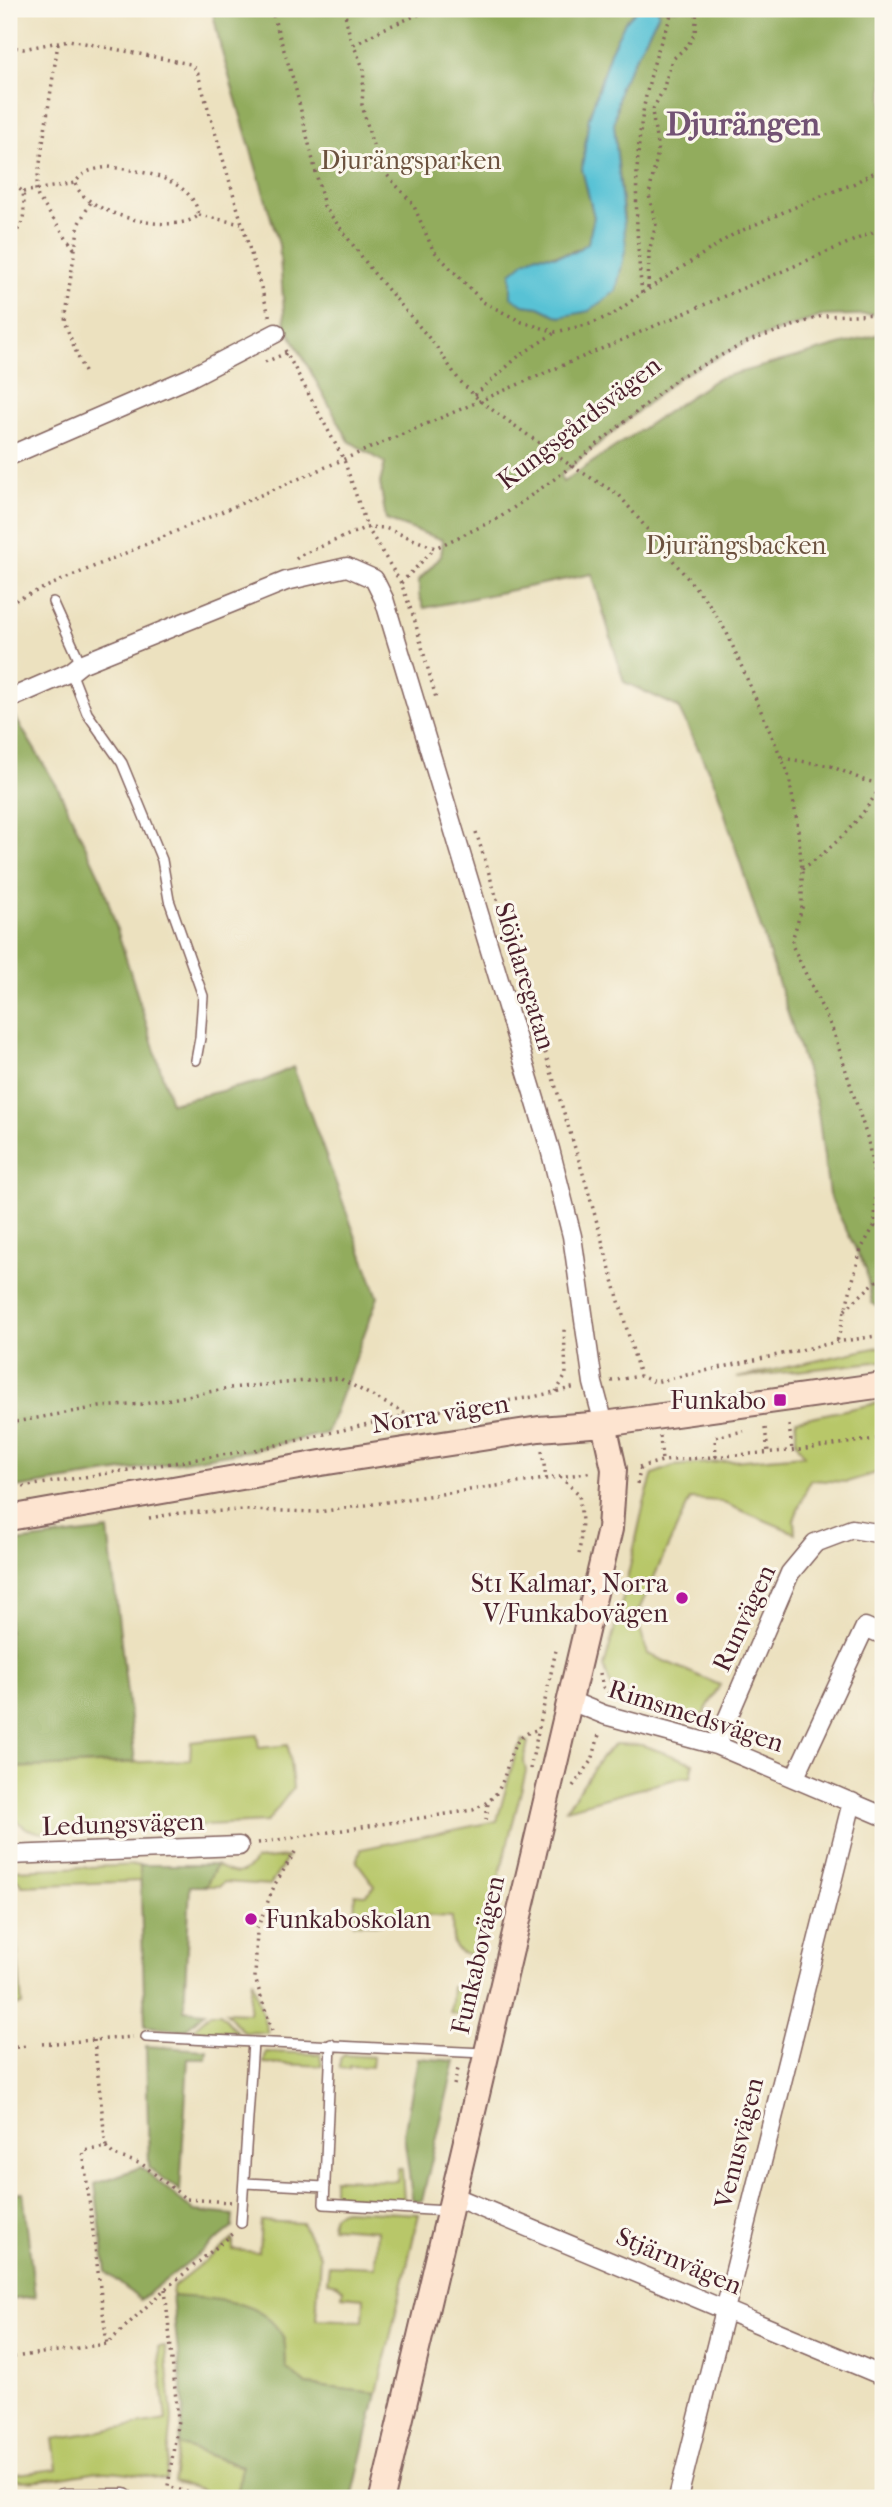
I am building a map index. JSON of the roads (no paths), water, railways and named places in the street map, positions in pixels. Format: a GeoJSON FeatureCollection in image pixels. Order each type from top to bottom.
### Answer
{"type":"FeatureCollection","features":[{"type":"Feature","properties":{"kind":"street"},"geometry":{"type":"LineString","coordinates":[[9,456],[189,378],[276,333]]}},
{"type":"Feature","properties":{"kind":"street","name":"Slöjdaregatan"},"geometry":{"type":"LineString","coordinates":[[76,668],[286,581],[347,566],[374,579],[384,599],[550,1149],[572,1237],[593,1383],[604,1424]]}},
{"type":"Feature","properties":{"kind":"street"},"geometry":{"type":"LineString","coordinates":[[9,699],[76,668]]}},
{"type":"Feature","properties":{"kind":"street","name":"Norra vägen"},"geometry":{"type":"LineString","coordinates":[[9,1518],[321,1463],[539,1429],[604,1424],[883,1385]]}},
{"type":"Feature","properties":{"kind":"street","name":"Funkabovägen"},"geometry":{"type":"LineString","coordinates":[[382,2498],[610,1529],[614,1469],[604,1424]]}},
{"type":"Feature","properties":{"kind":"street","name":"Runvägen"},"geometry":{"type":"LineString","coordinates":[[716,1745],[790,1573],[815,1543],[852,1529],[883,1534]]}},
{"type":"Feature","properties":{"kind":"street"},"geometry":{"type":"LineString","coordinates":[[795,1777],[865,1627],[883,1635]]}},
{"type":"Feature","properties":{"kind":"street","name":"Rimsmedsvägen"},"geometry":{"type":"LineString","coordinates":[[568,1700],[605,1715],[716,1745],[883,1816]]}},
{"type":"Feature","properties":{"kind":"street","name":"Venusvägen"},"geometry":{"type":"LineString","coordinates":[[678,2498],[852,1802]]}},
{"type":"Feature","properties":{"kind":"street","name":"Ledungsvägen"},"geometry":{"type":"LineString","coordinates":[[9,1855],[239,1846]]}},
{"type":"Feature","properties":{"kind":"street","name":"Stjärnvägen"},"geometry":{"type":"LineString","coordinates":[[451,2203],[725,2308],[883,2376]]}},
{"type":"Feature","properties":{"kind":"street"},"geometry":{"type":"LineString","coordinates":[[63,2498],[124,2498]]}},
{"type":"Feature","properties":{"kind":"lane"},"geometry":{"type":"LineString","coordinates":[[53,602],[88,713],[122,763],[162,860],[169,900],[203,996],[196,1060]]}},
{"type":"Feature","properties":{"kind":"lane"},"geometry":{"type":"LineString","coordinates":[[146,2037],[486,2053]]}},
{"type":"Feature","properties":{"kind":"lane"},"geometry":{"type":"LineString","coordinates":[[241,2224],[253,2042]]}},
{"type":"Feature","properties":{"kind":"lane"},"geometry":{"type":"LineString","coordinates":[[331,2044],[324,2204],[451,2203]]}},
{"type":"Feature","properties":{"kind":"lane"},"geometry":{"type":"LineString","coordinates":[[245,2183],[325,2187]]}},
{"type":"Feature","properties":{"kind":"water"},"geometry":{"type":"Polygon","coordinates":[[[637,9],[658,9],[659,13],[620,86],[614,125],[626,247],[616,291],[589,311],[560,317],[539,307],[523,305],[511,297],[511,273],[537,255],[556,256],[575,252],[588,243],[594,217],[582,169],[589,118],[610,52],[625,22],[637,9]]]}},
{"type":"Feature","properties":{"kind":"place","name":"Funkabo"},"geometry":{"type":"Point","coordinates":[780,1400]}},
{"type":"Feature","properties":{"kind":"place","name":"St1 Kalmar, Norra V/Funkabovägen"},"geometry":{"type":"Point","coordinates":[682,1598]}},
{"type":"Feature","properties":{"kind":"place","name":"Funkaboskolan"},"geometry":{"type":"Point","coordinates":[251,1919]}},
{"type":"Feature","properties":{"kind":"district","name":"Djurängen"},"geometry":{"type":"Point","coordinates":[743,124]}},
{"type":"Feature","properties":{"kind":"park label","name":"Djurängsparken"},"geometry":{"type":"Point","coordinates":[411,160]}},
{"type":"Feature","properties":{"kind":"park label","name":"Djurängsbacken"},"geometry":{"type":"Point","coordinates":[736,545]}}]}
